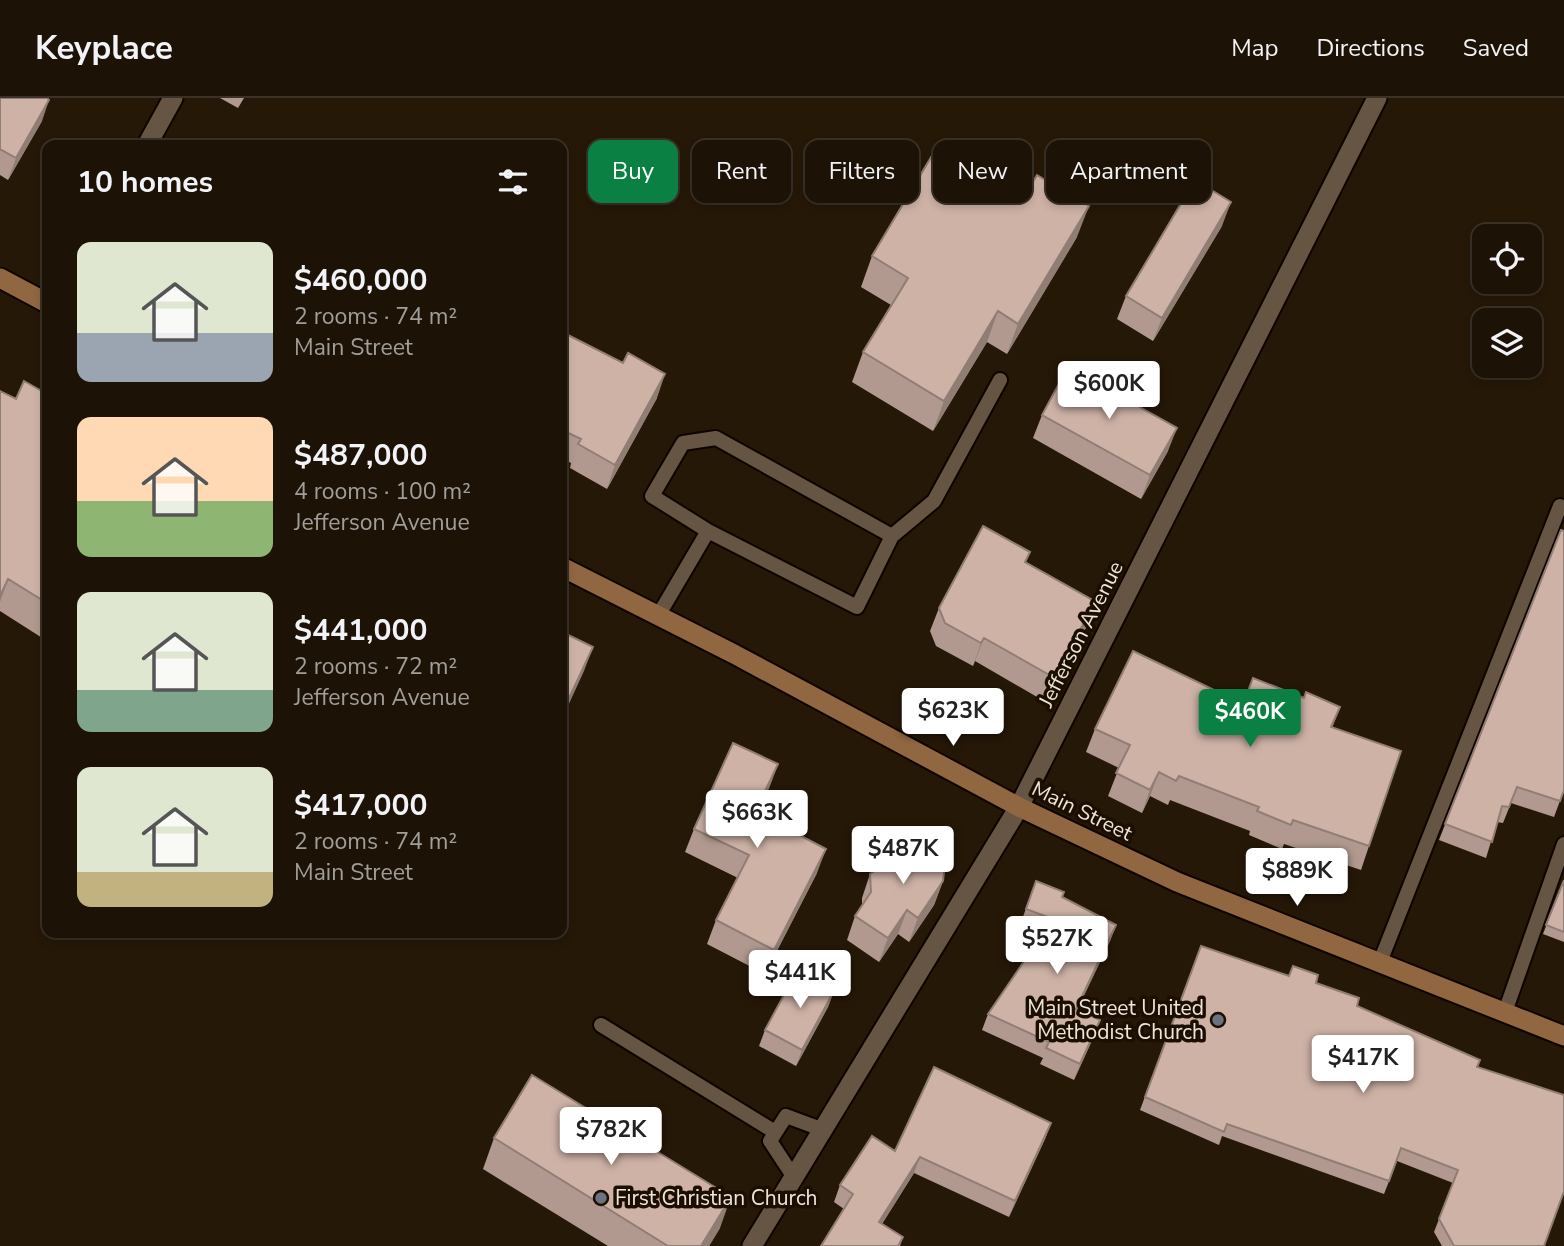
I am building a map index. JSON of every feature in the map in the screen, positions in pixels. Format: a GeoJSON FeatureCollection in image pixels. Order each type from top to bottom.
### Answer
{"type":"FeatureCollection","features":[{"type":"Feature","properties":{"kind":"main road"},"geometry":{"type":"LineString","coordinates":[[0,278],[42,300]]}},
{"type":"Feature","properties":{"kind":"main road","name":"Main Street"},"geometry":{"type":"LineString","coordinates":[[567,570],[1019,807],[1177,882],[1564,1036]]}},
{"type":"Feature","properties":{"kind":"street"},"geometry":{"type":"LineString","coordinates":[[150,140],[173,98]]}},
{"type":"Feature","properties":{"kind":"street","name":"Jefferson Avenue"},"geometry":{"type":"LineString","coordinates":[[752,1246],[1019,807],[1377,98]]}},
{"type":"Feature","properties":{"kind":"lane"},"geometry":{"type":"LineString","coordinates":[[892,536],[716,438],[682,443],[652,496],[708,531],[857,607],[892,536],[934,501],[1000,380]]}},
{"type":"Feature","properties":{"kind":"lane"},"geometry":{"type":"LineString","coordinates":[[1380,962],[1560,506],[1564,508]]}},
{"type":"Feature","properties":{"kind":"lane"},"geometry":{"type":"LineString","coordinates":[[658,616],[708,531]]}},
{"type":"Feature","properties":{"kind":"lane"},"geometry":{"type":"LineString","coordinates":[[1504,1012],[1564,844]]}},
{"type":"Feature","properties":{"kind":"lane"},"geometry":{"type":"LineString","coordinates":[[601,1025],[775,1132]]}},
{"type":"Feature","properties":{"kind":"lane"},"geometry":{"type":"LineString","coordinates":[[793,1176],[770,1141],[775,1132],[786,1116],[821,1129]]}},
{"type":"Feature","properties":{"kind":"building"},"geometry":{"type":"Polygon","coordinates":[[[0,98],[49,100],[16,158],[0,149],[0,98]]]}},
{"type":"Feature","properties":{"kind":"building"},"geometry":{"type":"Polygon","coordinates":[[[933,154],[933,203],[1032,203],[1032,183],[1037,175],[1046,180],[1046,203],[1084,203],[1089,206],[1018,324],[998,311],[944,401],[863,352],[908,278],[872,256],[904,203],[919,203],[919,177],[933,154]]]}},
{"type":"Feature","properties":{"kind":"building"},"geometry":{"type":"Polygon","coordinates":[[[1211,190],[1231,202],[1162,318],[1126,296],[1181,203],[1211,203],[1211,190]]]}},
{"type":"Feature","properties":{"kind":"building"},"geometry":{"type":"Polygon","coordinates":[[[567,335],[623,363],[628,353],[665,374],[615,465],[578,444],[581,439],[567,432],[567,335]]]}},
{"type":"Feature","properties":{"kind":"building"},"geometry":{"type":"Polygon","coordinates":[[[1068,367],[1177,428],[1150,475],[1042,415],[1068,367]]]}},
{"type":"Feature","properties":{"kind":"building"},"geometry":{"type":"Polygon","coordinates":[[[24,381],[42,391],[42,600],[8,579],[0,596],[0,391],[16,399],[24,381]]]}},
{"type":"Feature","properties":{"kind":"building"},"geometry":{"type":"Polygon","coordinates":[[[983,526],[1030,552],[1025,562],[1096,602],[1053,677],[984,638],[981,643],[945,623],[939,608],[983,526]]]}},
{"type":"Feature","properties":{"kind":"building"},"geometry":{"type":"Polygon","coordinates":[[[1561,530],[1564,531],[1564,790],[1560,801],[1517,787],[1509,807],[1502,806],[1492,842],[1445,824],[1561,530]]]}},
{"type":"Feature","properties":{"kind":"building"},"geometry":{"type":"Polygon","coordinates":[[[567,634],[593,647],[567,702],[567,634]]]}},
{"type":"Feature","properties":{"kind":"building"},"geometry":{"type":"Polygon","coordinates":[[[1133,651],[1243,704],[1253,678],[1304,698],[1306,692],[1340,707],[1331,727],[1401,751],[1369,846],[1293,820],[1291,825],[1257,811],[1259,807],[1179,776],[1176,781],[1159,772],[1150,790],[1116,773],[1130,745],[1095,729],[1133,651]]]}},
{"type":"Feature","properties":{"kind":"building"},"geometry":{"type":"Polygon","coordinates":[[[733,743],[778,764],[755,812],[826,849],[774,950],[716,920],[749,855],[694,829],[733,743]]]}},
{"type":"Feature","properties":{"kind":"building"},"geometry":{"type":"Polygon","coordinates":[[[900,839],[916,849],[932,845],[946,855],[943,881],[918,918],[907,910],[888,938],[855,916],[871,892],[870,874],[885,864],[900,839]]]}},
{"type":"Feature","properties":{"kind":"building"},"geometry":{"type":"Polygon","coordinates":[[[1564,880],[1564,932],[1546,925],[1564,880]]]}},
{"type":"Feature","properties":{"kind":"building"},"geometry":{"type":"Polygon","coordinates":[[[1036,881],[1064,892],[1062,897],[1116,925],[1076,1009],[1100,1020],[1080,1064],[1046,1048],[1049,1042],[988,1014],[1053,919],[1026,909],[1036,881]]]}},
{"type":"Feature","properties":{"kind":"building"},"geometry":{"type":"Polygon","coordinates":[[[1201,946],[1289,976],[1293,966],[1318,975],[1316,983],[1359,998],[1357,1006],[1480,1060],[1477,1067],[1564,1095],[1564,1191],[1544,1246],[1454,1246],[1439,1219],[1458,1170],[1401,1148],[1389,1181],[1227,1124],[1224,1132],[1145,1097],[1201,946]]]}},
{"type":"Feature","properties":{"kind":"building"},"geometry":{"type":"Polygon","coordinates":[[[797,971],[834,991],[802,1050],[765,1030],[797,971]]]}},
{"type":"Feature","properties":{"kind":"building"},"geometry":{"type":"Polygon","coordinates":[[[934,1067],[1051,1123],[1015,1201],[920,1157],[879,1222],[903,1237],[898,1246],[821,1246],[853,1194],[840,1185],[872,1136],[895,1151],[934,1067]]]}},
{"type":"Feature","properties":{"kind":"building"},"geometry":{"type":"Polygon","coordinates":[[[532,1075],[731,1197],[701,1246],[668,1246],[494,1138],[532,1075]]]}},
{"type":"Feature","properties":{"kind":"place","name":"Main Street United Methodist Church"},"geometry":{"type":"Point","coordinates":[1218,1020]}},
{"type":"Feature","properties":{"kind":"place","name":"First Christian Church"},"geometry":{"type":"Point","coordinates":[601,1198]}}]}
